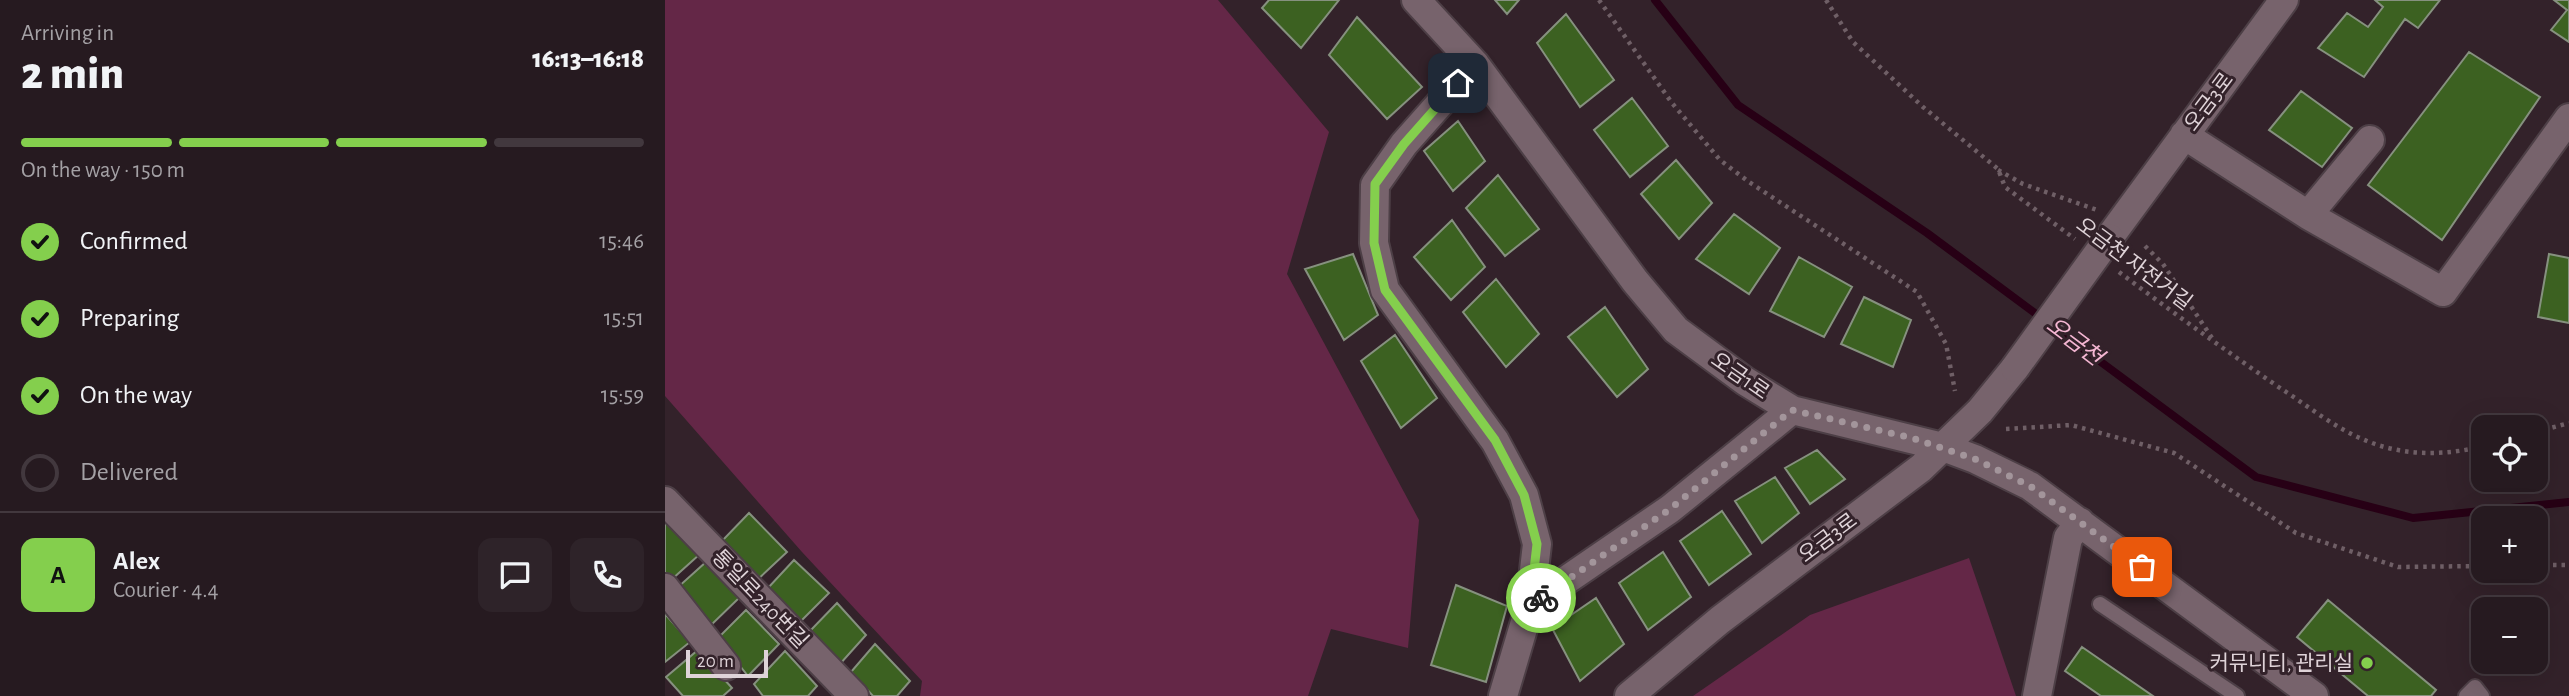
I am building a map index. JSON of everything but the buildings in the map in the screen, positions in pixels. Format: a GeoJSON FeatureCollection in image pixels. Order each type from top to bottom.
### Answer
{"type":"FeatureCollection","features":[{"type":"Feature","properties":{"kind":"street","name":"오금1로"},"geometry":{"type":"LineString","coordinates":[[1416,0],[1475,64],[1635,281],[1676,330],[1745,381],[1792,410],[1943,447],[1975,459],[2030,486],[2313,696]]}},
{"type":"Feature","properties":{"kind":"street","name":"오금3로"},"geometry":{"type":"LineString","coordinates":[[1629,696],[1720,620],[1921,468],[1980,411],[2015,368],[2097,242],[2184,135],[2284,0]]}},
{"type":"Feature","properties":{"kind":"street"},"geometry":{"type":"LineString","coordinates":[[1475,64],[1404,144],[1375,184],[1374,243],[1385,290],[1495,440],[1524,495],[1537,544],[1530,605],[1503,696]]}},
{"type":"Feature","properties":{"kind":"street"},"geometry":{"type":"LineString","coordinates":[[2184,135],[2308,215],[2443,292],[2569,118]]}},
{"type":"Feature","properties":{"kind":"street"},"geometry":{"type":"LineString","coordinates":[[2308,215],[2370,140]]}},
{"type":"Feature","properties":{"kind":"street"},"geometry":{"type":"LineString","coordinates":[[1530,605],[1670,509],[1792,410]]}},
{"type":"Feature","properties":{"kind":"street","name":"통일로240번길"},"geometry":{"type":"LineString","coordinates":[[665,501],[854,696]]}},
{"type":"Feature","properties":{"kind":"street"},"geometry":{"type":"LineString","coordinates":[[2037,696],[2068,538],[2080,522]]}},
{"type":"Feature","properties":{"kind":"street"},"geometry":{"type":"LineString","coordinates":[[665,588],[726,666]]}},
{"type":"Feature","properties":{"kind":"lane"},"geometry":{"type":"LineString","coordinates":[[2101,604],[2237,696]]}},
{"type":"Feature","properties":{"kind":"lane"},"geometry":{"type":"LineString","coordinates":[[2466,696],[2475,687],[2482,696]]}},
{"type":"Feature","properties":{"kind":"path"},"geometry":{"type":"LineString","coordinates":[[1599,0],[1672,103],[1720,160],[1749,183],[1917,292],[1946,344],[1955,391]]}},
{"type":"Feature","properties":{"kind":"path","name":"오금천 자전거길"},"geometry":{"type":"LineString","coordinates":[[1826,0],[1853,42],[1923,107],[1998,169],[2005,187],[2097,242]]}},
{"type":"Feature","properties":{"kind":"path"},"geometry":{"type":"LineString","coordinates":[[1998,169],[2023,184],[2098,210]]}},
{"type":"Feature","properties":{"kind":"path"},"geometry":{"type":"LineString","coordinates":[[2145,246],[2163,264],[2218,346]]}},
{"type":"Feature","properties":{"kind":"path","name":"오금천 자전거길"},"geometry":{"type":"LineString","coordinates":[[2117,271],[2218,346],[2339,427],[2367,441],[2402,450],[2442,453],[2471,448]]}},
{"type":"Feature","properties":{"kind":"path"},"geometry":{"type":"LineString","coordinates":[[2548,429],[2569,423]]}},
{"type":"Feature","properties":{"kind":"path"},"geometry":{"type":"LineString","coordinates":[[2005,429],[2071,425],[2174,453],[2296,533],[2397,567],[2471,566]]}},
{"type":"Feature","properties":{"kind":"path"},"geometry":{"type":"LineString","coordinates":[[2548,565],[2569,565]]}},
{"type":"Feature","properties":{"kind":"shaded area"},"geometry":{"type":"Polygon","coordinates":[[[665,0],[1218,0],[1329,132],[1287,274],[1419,520],[1408,648],[1331,629],[1308,696],[920,696],[922,681],[802,552],[665,396],[665,0]]]}},
{"type":"Feature","properties":{"kind":"shaded area"},"geometry":{"type":"Polygon","coordinates":[[[1969,558],[2016,696],[1693,696],[1810,615],[1969,558]]]}},
{"type":"Feature","properties":{"kind":"waterway","name":"오금천"},"geometry":{"type":"LineString","coordinates":[[1655,0],[1738,105],[1927,233],[2256,477],[2413,518],[2569,502]]}},
{"type":"Feature","properties":{"kind":"way so far"},"geometry":{"type":"LineString","coordinates":[[1541,598],[1670,509],[1792,410],[1912,438],[1975,459],[2030,486],[2142,567]]}},
{"type":"Feature","properties":{"kind":"place","name":"커뮤니티, 관리실"},"geometry":{"type":"Point","coordinates":[2367,663]}},
{"type":"Feature","properties":{"kind":"route"},"geometry":{"type":"LineString","coordinates":[[1458,83],[1404,144],[1375,184],[1374,243],[1385,290],[1495,440],[1524,495],[1537,544],[1530,605],[1541,598]]}}]}
